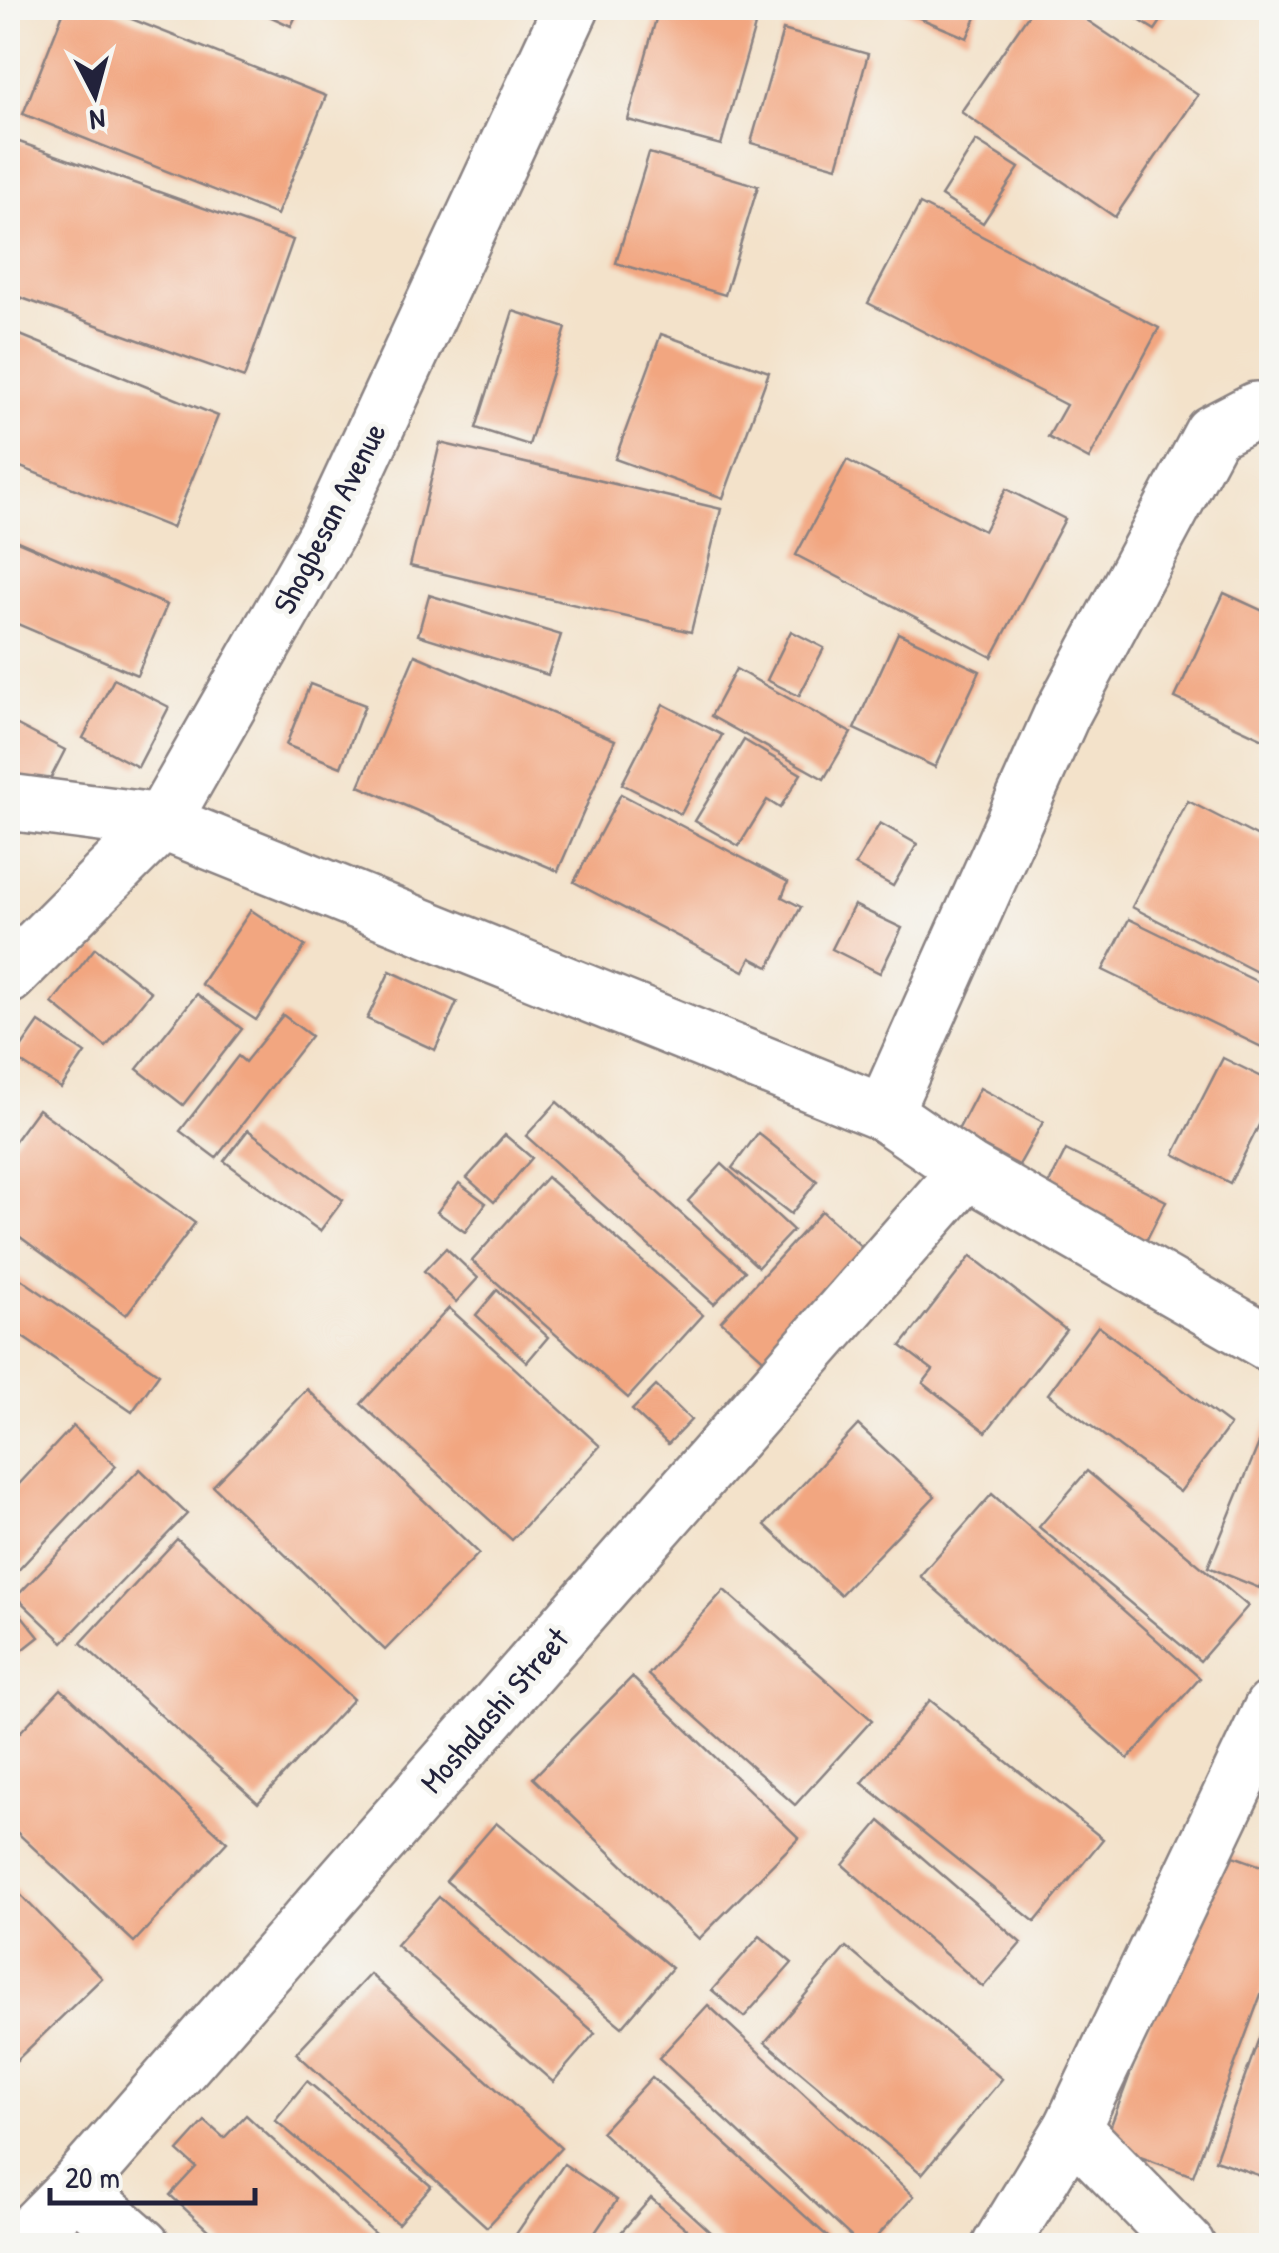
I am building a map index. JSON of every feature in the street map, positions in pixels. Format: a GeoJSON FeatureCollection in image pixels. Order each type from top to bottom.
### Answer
{"type":"FeatureCollection","features":[{"type":"Feature","properties":{"kind":"street","name":"Shogbesan Avenue"},"geometry":{"type":"LineString","coordinates":[[8,976],[162,822],[328,531],[571,8]]}},
{"type":"Feature","properties":{"kind":"street"},"geometry":{"type":"LineString","coordinates":[[884,1113],[1062,714],[1212,433],[1256,410],[1272,412]]}},
{"type":"Feature","properties":{"kind":"street"},"geometry":{"type":"LineString","coordinates":[[8,802],[162,822],[884,1113],[968,1170],[1272,1346]]}},
{"type":"Feature","properties":{"kind":"street","name":"Moshalashi Street"},"geometry":{"type":"LineString","coordinates":[[18,2246],[75,2188],[968,1170]]}},
{"type":"Feature","properties":{"kind":"street"},"geometry":{"type":"LineString","coordinates":[[1000,2246],[1072,2128],[1272,1708]]}},
{"type":"Feature","properties":{"kind":"street"},"geometry":{"type":"LineString","coordinates":[[1072,2128],[1187,2246]]}},
{"type":"Feature","properties":{"kind":"street"},"geometry":{"type":"LineString","coordinates":[[75,2188],[142,2246]]}},
{"type":"Feature","properties":{"kind":"building"},"geometry":{"type":"Polygon","coordinates":[[[65,8],[104,8],[326,96],[277,215],[23,114],[65,8]]]}},
{"type":"Feature","properties":{"kind":"building"},"geometry":{"type":"Polygon","coordinates":[[[252,8],[300,8],[291,26],[252,8]]]}},
{"type":"Feature","properties":{"kind":"building"},"geometry":{"type":"Polygon","coordinates":[[[659,8],[687,8],[755,26],[721,145],[628,120],[659,8]]]}},
{"type":"Feature","properties":{"kind":"building"},"geometry":{"type":"Polygon","coordinates":[[[896,8],[980,8],[967,38],[896,8]]]}},
{"type":"Feature","properties":{"kind":"building"},"geometry":{"type":"Polygon","coordinates":[[[1033,8],[1069,8],[1198,95],[1115,217],[961,112],[1033,8]]]}},
{"type":"Feature","properties":{"kind":"building"},"geometry":{"type":"Polygon","coordinates":[[[1120,8],[1170,8],[1155,30],[1120,8]]]}},
{"type":"Feature","properties":{"kind":"building"},"geometry":{"type":"Polygon","coordinates":[[[783,30],[868,54],[837,167],[751,143],[783,30]]]}},
{"type":"Feature","properties":{"kind":"building"},"geometry":{"type":"Polygon","coordinates":[[[8,138],[293,240],[244,378],[8,293],[8,138]]]}},
{"type":"Feature","properties":{"kind":"building"},"geometry":{"type":"Polygon","coordinates":[[[976,141],[1019,168],[983,223],[941,196],[976,141]]]}},
{"type":"Feature","properties":{"kind":"building"},"geometry":{"type":"Polygon","coordinates":[[[649,153],[758,186],[725,295],[616,263],[649,153]]]}},
{"type":"Feature","properties":{"kind":"building"},"geometry":{"type":"Polygon","coordinates":[[[920,204],[1159,328],[1089,459],[1048,437],[1066,405],[868,303],[920,204]]]}},
{"type":"Feature","properties":{"kind":"building"},"geometry":{"type":"Polygon","coordinates":[[[513,311],[566,328],[529,445],[476,428],[513,311]]]}},
{"type":"Feature","properties":{"kind":"building"},"geometry":{"type":"Polygon","coordinates":[[[8,330],[218,416],[172,528],[8,462],[8,330]]]}},
{"type":"Feature","properties":{"kind":"building"},"geometry":{"type":"Polygon","coordinates":[[[661,334],[769,372],[723,498],[615,459],[661,334]]]}},
{"type":"Feature","properties":{"kind":"building"},"geometry":{"type":"Polygon","coordinates":[[[440,443],[721,509],[691,632],[410,566],[440,443]]]}},
{"type":"Feature","properties":{"kind":"building"},"geometry":{"type":"Polygon","coordinates":[[[847,460],[984,531],[1006,489],[1065,519],[992,657],[796,555],[847,460]]]}},
{"type":"Feature","properties":{"kind":"building"},"geometry":{"type":"Polygon","coordinates":[[[8,537],[167,605],[137,675],[8,620],[8,537]]]}},
{"type":"Feature","properties":{"kind":"building"},"geometry":{"type":"Polygon","coordinates":[[[1224,593],[1272,615],[1272,743],[1175,698],[1224,593]]]}},
{"type":"Feature","properties":{"kind":"building"},"geometry":{"type":"Polygon","coordinates":[[[429,595],[561,635],[548,675],[418,635],[429,595]]]}},
{"type":"Feature","properties":{"kind":"building"},"geometry":{"type":"Polygon","coordinates":[[[791,631],[824,648],[799,696],[767,680],[791,631]]]}},
{"type":"Feature","properties":{"kind":"building"},"geometry":{"type":"Polygon","coordinates":[[[898,633],[980,671],[935,767],[854,729],[898,633]]]}},
{"type":"Feature","properties":{"kind":"building"},"geometry":{"type":"Polygon","coordinates":[[[415,655],[615,740],[558,871],[359,786],[415,655]]]}},
{"type":"Feature","properties":{"kind":"building"},"geometry":{"type":"Polygon","coordinates":[[[736,669],[851,733],[824,779],[711,716],[736,669]]]}},
{"type":"Feature","properties":{"kind":"building"},"geometry":{"type":"Polygon","coordinates":[[[114,679],[169,707],[138,767],[83,738],[114,679]]]}},
{"type":"Feature","properties":{"kind":"building"},"geometry":{"type":"Polygon","coordinates":[[[310,684],[365,705],[341,767],[286,745],[310,684]]]}},
{"type":"Feature","properties":{"kind":"building"},"geometry":{"type":"Polygon","coordinates":[[[663,704],[722,735],[681,814],[622,784],[663,704]]]}},
{"type":"Feature","properties":{"kind":"building"},"geometry":{"type":"Polygon","coordinates":[[[8,720],[65,750],[42,795],[8,776],[8,720]]]}},
{"type":"Feature","properties":{"kind":"building"},"geometry":{"type":"Polygon","coordinates":[[[744,740],[801,774],[780,808],[767,800],[739,846],[695,821],[744,740]]]}},
{"type":"Feature","properties":{"kind":"building"},"geometry":{"type":"Polygon","coordinates":[[[621,794],[788,882],[782,897],[801,907],[769,967],[751,958],[744,971],[574,882],[621,794]]]}},
{"type":"Feature","properties":{"kind":"building"},"geometry":{"type":"Polygon","coordinates":[[[1188,801],[1272,844],[1272,980],[1132,907],[1188,801]]]}},
{"type":"Feature","properties":{"kind":"building"},"geometry":{"type":"Polygon","coordinates":[[[880,823],[917,844],[893,886],[855,865],[880,823]]]}},
{"type":"Feature","properties":{"kind":"building"},"geometry":{"type":"Polygon","coordinates":[[[854,905],[902,928],[880,973],[832,949],[854,905]]]}},
{"type":"Feature","properties":{"kind":"building"},"geometry":{"type":"Polygon","coordinates":[[[251,910],[305,946],[256,1020],[201,984],[251,910]]]}},
{"type":"Feature","properties":{"kind":"building"},"geometry":{"type":"Polygon","coordinates":[[[1129,919],[1272,989],[1272,1052],[1103,970],[1129,919]]]}},
{"type":"Feature","properties":{"kind":"building"},"geometry":{"type":"Polygon","coordinates":[[[95,948],[151,992],[106,1047],[52,1003],[95,948]]]}},
{"type":"Feature","properties":{"kind":"building"},"geometry":{"type":"Polygon","coordinates":[[[390,971],[457,1002],[435,1050],[367,1019],[390,971]]]}},
{"type":"Feature","properties":{"kind":"building"},"geometry":{"type":"Polygon","coordinates":[[[197,994],[242,1029],[183,1105],[137,1069],[197,994]]]}},
{"type":"Feature","properties":{"kind":"building"},"geometry":{"type":"Polygon","coordinates":[[[283,1015],[311,1036],[216,1158],[180,1131],[238,1056],[245,1062],[283,1015]]]}},
{"type":"Feature","properties":{"kind":"building"},"geometry":{"type":"Polygon","coordinates":[[[39,1022],[85,1053],[61,1088],[14,1058],[39,1022]]]}},
{"type":"Feature","properties":{"kind":"building"},"geometry":{"type":"Polygon","coordinates":[[[1223,1058],[1272,1082],[1272,1099],[1230,1183],[1174,1154],[1223,1058]]]}},
{"type":"Feature","properties":{"kind":"building"},"geometry":{"type":"Polygon","coordinates":[[[980,1088],[1043,1122],[1019,1165],[957,1132],[980,1088]]]}},
{"type":"Feature","properties":{"kind":"building"},"geometry":{"type":"Polygon","coordinates":[[[557,1102],[745,1271],[714,1304],[526,1136],[557,1102]]]}},
{"type":"Feature","properties":{"kind":"building"},"geometry":{"type":"Polygon","coordinates":[[[38,1109],[195,1223],[126,1315],[8,1228],[8,1150],[38,1109]]]}},
{"type":"Feature","properties":{"kind":"building"},"geometry":{"type":"Polygon","coordinates":[[[248,1130],[343,1200],[320,1231],[224,1161],[248,1130]]]}},
{"type":"Feature","properties":{"kind":"building"},"geometry":{"type":"Polygon","coordinates":[[[758,1133],[817,1181],[791,1214],[732,1168],[758,1133]]]}},
{"type":"Feature","properties":{"kind":"building"},"geometry":{"type":"Polygon","coordinates":[[[505,1135],[532,1158],[494,1202],[467,1178],[505,1135]]]}},
{"type":"Feature","properties":{"kind":"building"},"geometry":{"type":"Polygon","coordinates":[[[1066,1150],[1166,1201],[1145,1243],[1045,1192],[1066,1150]]]}},
{"type":"Feature","properties":{"kind":"building"},"geometry":{"type":"Polygon","coordinates":[[[722,1164],[793,1230],[758,1267],[688,1201],[722,1164]]]}},
{"type":"Feature","properties":{"kind":"building"},"geometry":{"type":"Polygon","coordinates":[[[547,1177],[703,1315],[628,1398],[472,1261],[547,1177]]]}},
{"type":"Feature","properties":{"kind":"building"},"geometry":{"type":"Polygon","coordinates":[[[459,1183],[486,1203],[465,1232],[437,1212],[459,1183]]]}},
{"type":"Feature","properties":{"kind":"building"},"geometry":{"type":"Polygon","coordinates":[[[822,1211],[872,1256],[771,1366],[721,1321],[822,1211]]]}},
{"type":"Feature","properties":{"kind":"building"},"geometry":{"type":"Polygon","coordinates":[[[446,1248],[478,1278],[456,1302],[424,1271],[446,1248]]]}},
{"type":"Feature","properties":{"kind":"building"},"geometry":{"type":"Polygon","coordinates":[[[971,1256],[1066,1330],[986,1432],[923,1383],[933,1370],[901,1346],[971,1256]]]}},
{"type":"Feature","properties":{"kind":"building"},"geometry":{"type":"Polygon","coordinates":[[[18,1277],[159,1374],[132,1412],[8,1327],[8,1292],[18,1277]]]}},
{"type":"Feature","properties":{"kind":"building"},"geometry":{"type":"Polygon","coordinates":[[[497,1290],[548,1337],[527,1362],[476,1315],[497,1290]]]}},
{"type":"Feature","properties":{"kind":"building"},"geometry":{"type":"Polygon","coordinates":[[[449,1308],[600,1446],[512,1540],[361,1404],[449,1308]]]}},
{"type":"Feature","properties":{"kind":"building"},"geometry":{"type":"Polygon","coordinates":[[[1098,1326],[1230,1425],[1180,1492],[1048,1394],[1098,1326]]]}},
{"type":"Feature","properties":{"kind":"building"},"geometry":{"type":"Polygon","coordinates":[[[656,1386],[691,1420],[668,1444],[632,1410],[656,1386]]]}},
{"type":"Feature","properties":{"kind":"building"},"geometry":{"type":"Polygon","coordinates":[[[307,1389],[479,1553],[385,1650],[213,1486],[307,1389]]]}},
{"type":"Feature","properties":{"kind":"building"},"geometry":{"type":"Polygon","coordinates":[[[1271,1414],[1272,1558],[1259,1588],[1208,1567],[1271,1414]]]}},
{"type":"Feature","properties":{"kind":"building"},"geometry":{"type":"Polygon","coordinates":[[[858,1425],[935,1496],[840,1595],[765,1525],[858,1425]]]}},
{"type":"Feature","properties":{"kind":"building"},"geometry":{"type":"Polygon","coordinates":[[[73,1426],[116,1466],[8,1581],[8,1496],[73,1426]]]}},
{"type":"Feature","properties":{"kind":"building"},"geometry":{"type":"Polygon","coordinates":[[[140,1469],[187,1514],[63,1642],[16,1597],[140,1469]]]}},
{"type":"Feature","properties":{"kind":"building"},"geometry":{"type":"Polygon","coordinates":[[[1087,1471],[1248,1606],[1200,1661],[1039,1527],[1087,1471]]]}},
{"type":"Feature","properties":{"kind":"building"},"geometry":{"type":"Polygon","coordinates":[[[992,1494],[1200,1678],[1128,1759],[920,1576],[992,1494]]]}},
{"type":"Feature","properties":{"kind":"building"},"geometry":{"type":"Polygon","coordinates":[[[177,1539],[353,1699],[258,1803],[81,1643],[177,1539]]]}},
{"type":"Feature","properties":{"kind":"building"},"geometry":{"type":"Polygon","coordinates":[[[724,1590],[872,1720],[795,1805],[648,1675],[724,1590]]]}},
{"type":"Feature","properties":{"kind":"building"},"geometry":{"type":"Polygon","coordinates":[[[18,1611],[39,1637],[10,1660],[8,1620],[18,1611]]]}},
{"type":"Feature","properties":{"kind":"building"},"geometry":{"type":"Polygon","coordinates":[[[632,1677],[799,1838],[699,1939],[533,1778],[632,1677]]]}},
{"type":"Feature","properties":{"kind":"building"},"geometry":{"type":"Polygon","coordinates":[[[61,1689],[227,1842],[134,1942],[8,1824],[8,1745],[61,1689]]]}},
{"type":"Feature","properties":{"kind":"building"},"geometry":{"type":"Polygon","coordinates":[[[930,1700],[1103,1839],[1035,1922],[862,1783],[930,1700]]]}},
{"type":"Feature","properties":{"kind":"building"},"geometry":{"type":"Polygon","coordinates":[[[880,1821],[1021,1943],[983,1987],[843,1865],[880,1821]]]}},
{"type":"Feature","properties":{"kind":"building"},"geometry":{"type":"Polygon","coordinates":[[[496,1823],[672,1968],[622,2027],[446,1881],[496,1823]]]}},
{"type":"Feature","properties":{"kind":"building"},"geometry":{"type":"Polygon","coordinates":[[[1214,1849],[1272,1870],[1272,1965],[1193,2176],[1104,2144],[1214,1849]]]}},
{"type":"Feature","properties":{"kind":"building"},"geometry":{"type":"Polygon","coordinates":[[[8,1882],[102,1978],[17,2060],[8,2050],[8,1882]]]}},
{"type":"Feature","properties":{"kind":"building"},"geometry":{"type":"Polygon","coordinates":[[[439,1897],[595,2033],[553,2082],[396,1945],[439,1897]]]}},
{"type":"Feature","properties":{"kind":"building"},"geometry":{"type":"Polygon","coordinates":[[[760,1936],[792,1963],[744,2017],[712,1990],[760,1936]]]}},
{"type":"Feature","properties":{"kind":"building"},"geometry":{"type":"Polygon","coordinates":[[[846,1947],[1002,2079],[922,2174],[765,2042],[846,1947]]]}},
{"type":"Feature","properties":{"kind":"building"},"geometry":{"type":"Polygon","coordinates":[[[370,1974],[561,2148],[487,2227],[296,2053],[370,1974]]]}},
{"type":"Feature","properties":{"kind":"building"},"geometry":{"type":"Polygon","coordinates":[[[1272,2002],[1272,2180],[1215,2160],[1272,2002]]]}},
{"type":"Feature","properties":{"kind":"building"},"geometry":{"type":"Polygon","coordinates":[[[708,2005],[914,2196],[868,2246],[861,2246],[659,2058],[708,2005]]]}},
{"type":"Feature","properties":{"kind":"building"},"geometry":{"type":"Polygon","coordinates":[[[652,2077],[838,2246],[725,2246],[601,2132],[652,2077]]]}},
{"type":"Feature","properties":{"kind":"building"},"geometry":{"type":"Polygon","coordinates":[[[307,2081],[431,2186],[398,2224],[275,2120],[307,2081]]]}},
{"type":"Feature","properties":{"kind":"building"},"geometry":{"type":"Polygon","coordinates":[[[246,2115],[388,2246],[225,2246],[170,2195],[196,2167],[178,2151],[205,2121],[224,2138],[246,2115]]]}},
{"type":"Feature","properties":{"kind":"building"},"geometry":{"type":"Polygon","coordinates":[[[564,2164],[617,2200],[586,2246],[508,2246],[564,2164]]]}},
{"type":"Feature","properties":{"kind":"building"},"geometry":{"type":"Polygon","coordinates":[[[651,2198],[706,2246],[627,2246],[617,2237],[651,2198]]]}}]}
